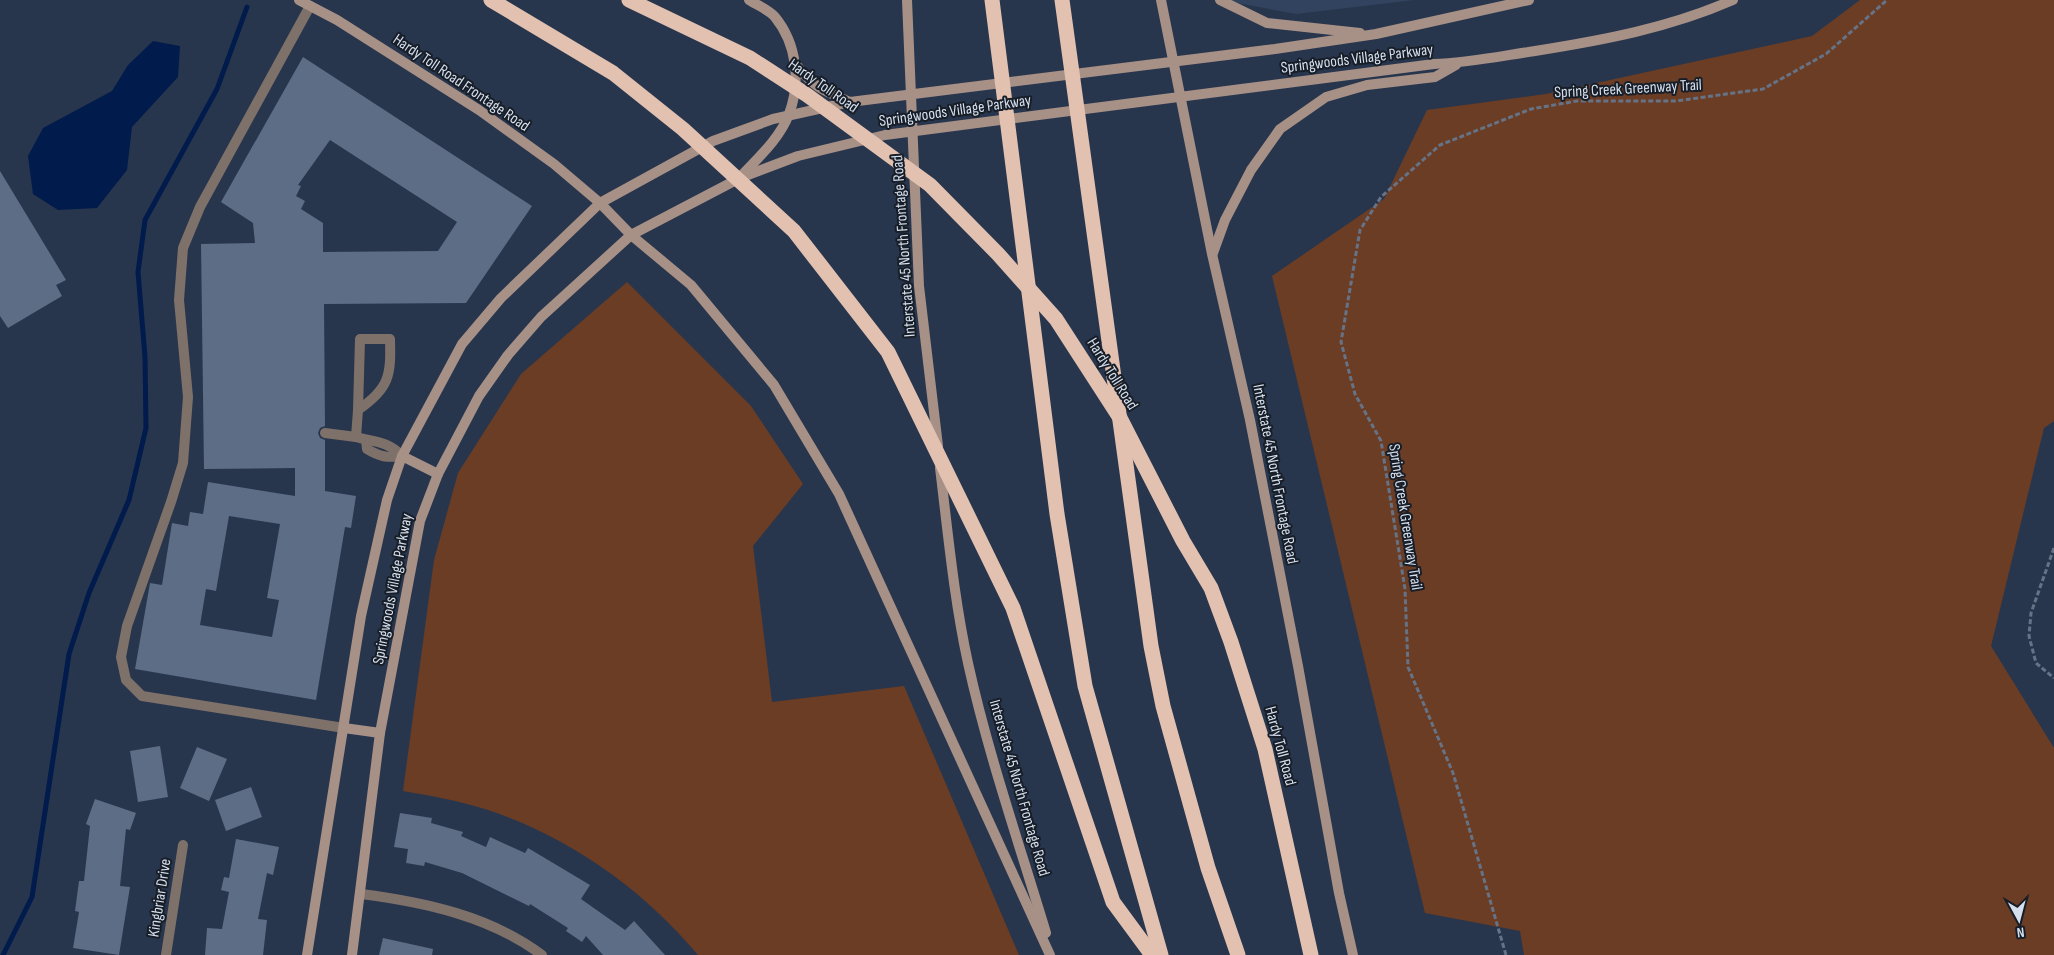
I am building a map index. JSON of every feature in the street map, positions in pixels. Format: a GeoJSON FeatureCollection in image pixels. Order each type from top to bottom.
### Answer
{"type":"FeatureCollection","features":[{"type":"Feature","properties":{"kind":"highway"},"geometry":{"type":"LineString","coordinates":[[491,0],[613,73],[683,129],[794,231],[888,352],[1013,608],[1113,902],[1152,955]]}},
{"type":"Feature","properties":{"kind":"highway","name":"Hardy Toll Road"},"geometry":{"type":"LineString","coordinates":[[630,0],[750,58],[807,95],[937,192],[998,254],[1056,319],[1120,418],[1183,541],[1211,588],[1232,642],[1265,750],[1311,955]]}},
{"type":"Feature","properties":{"kind":"highway"},"geometry":{"type":"LineString","coordinates":[[992,0],[1057,514],[1085,686],[1161,955]]}},
{"type":"Feature","properties":{"kind":"highway"},"geometry":{"type":"LineString","coordinates":[[1062,0],[1151,646],[1163,706],[1208,868],[1238,955]]}},
{"type":"Feature","properties":{"kind":"main road","name":"Hardy Toll Road Frontage Road"},"geometry":{"type":"LineString","coordinates":[[299,0],[337,20],[478,110],[554,164],[691,285],[774,385],[839,494],[1052,955]]}},
{"type":"Feature","properties":{"kind":"main road"},"geometry":{"type":"LineString","coordinates":[[740,178],[775,139],[789,115],[797,80],[792,48],[774,16],[749,0]]}},
{"type":"Feature","properties":{"kind":"main road","name":"Interstate 45 North Frontage Road"},"geometry":{"type":"LineString","coordinates":[[907,0],[918,286],[954,579],[968,663],[1002,790],[1052,955]]}},
{"type":"Feature","properties":{"kind":"main road","name":"Interstate 45 North Frontage Road"},"geometry":{"type":"LineString","coordinates":[[1160,0],[1212,254],[1250,420],[1298,666],[1339,893],[1353,955]]}},
{"type":"Feature","properties":{"kind":"main road"},"geometry":{"type":"LineString","coordinates":[[1220,0],[1267,23],[1376,34]]}},
{"type":"Feature","properties":{"kind":"main road","name":"Springwoods Village Parkway"},"geometry":{"type":"LineString","coordinates":[[307,955],[361,616],[386,500],[402,456],[462,344],[501,298],[600,203],[713,141],[789,115],[850,102],[1174,62],[1376,34],[1529,0]]}},
{"type":"Feature","properties":{"kind":"main road","name":"Springwoods Village Parkway"},"geometry":{"type":"LineString","coordinates":[[352,955],[380,733],[420,521],[438,474],[479,396],[508,355],[547,311],[631,234],[674,210],[740,178],[798,156],[885,135],[1434,64],[1460,63],[1615,38],[1671,23],[1733,0]]}},
{"type":"Feature","properties":{"kind":"main road"},"geometry":{"type":"LineString","coordinates":[[794,62],[808,81],[824,92],[850,102]]}},
{"type":"Feature","properties":{"kind":"main road"},"geometry":{"type":"LineString","coordinates":[[1212,254],[1225,220],[1251,170],[1280,129],[1326,97],[1367,85],[1435,77],[1460,63]]}},
{"type":"Feature","properties":{"kind":"main road"},"geometry":{"type":"LineString","coordinates":[[402,456],[438,474]]}},
{"type":"Feature","properties":{"kind":"main road"},"geometry":{"type":"LineString","coordinates":[[344,728],[380,733]]}},
{"type":"Feature","properties":{"kind":"street"},"geometry":{"type":"LineString","coordinates":[[310,6],[200,207],[182,248],[179,300],[188,397],[183,463],[127,626],[121,657],[126,680],[142,696],[344,728]]}},
{"type":"Feature","properties":{"kind":"street"},"geometry":{"type":"LineString","coordinates":[[358,410],[374,399],[384,387],[391,368],[390,338],[360,338],[358,410],[361,438]]}},
{"type":"Feature","properties":{"kind":"street"},"geometry":{"type":"LineString","coordinates":[[325,433],[377,440],[394,447],[402,456]]}},
{"type":"Feature","properties":{"kind":"street","name":"Kingbriar Drive"},"geometry":{"type":"LineString","coordinates":[[166,955],[183,845]]}},
{"type":"Feature","properties":{"kind":"street"},"geometry":{"type":"LineString","coordinates":[[361,894],[428,904],[472,919],[526,943],[542,955]]}},
{"type":"Feature","properties":{"kind":"path","name":"Spring Creek Greenway Trail"},"geometry":{"type":"LineString","coordinates":[[1506,955],[1453,773],[1408,667],[1405,589],[1381,440],[1355,394],[1341,342],[1360,230],[1381,197],[1440,145],[1531,109],[1577,101],[1676,102],[1763,89],[1826,54],[1887,0]]}},
{"type":"Feature","properties":{"kind":"path"},"geometry":{"type":"LineString","coordinates":[[2054,548],[2030,613],[2029,636],[2036,663],[2054,678]]}},
{"type":"Feature","properties":{"kind":"shaded area"},"geometry":{"type":"Polygon","coordinates":[[[1221,0],[1415,0],[1296,14],[1221,0]]]}},
{"type":"Feature","properties":{"kind":"shaded area"},"geometry":{"type":"Polygon","coordinates":[[[1860,0],[2054,0],[2054,421],[2044,428],[1991,646],[2054,748],[2054,955],[1524,955],[1520,931],[1425,913],[1272,276],[1384,199],[1427,110],[1546,94],[1812,36],[1860,0]]]}},
{"type":"Feature","properties":{"kind":"shaded area"},"geometry":{"type":"Polygon","coordinates":[[[627,282],[751,406],[803,484],[753,546],[772,702],[904,686],[1019,955],[698,955],[654,909],[604,868],[548,835],[488,810],[456,801],[403,791],[434,560],[458,473],[521,374],[627,282]]]}},
{"type":"Feature","properties":{"kind":"water"},"geometry":{"type":"Polygon","coordinates":[[[153,41],[180,46],[178,77],[132,127],[127,170],[97,208],[58,210],[33,194],[28,156],[43,128],[112,91],[128,65],[153,41]]]}},
{"type":"Feature","properties":{"kind":"building"},"geometry":{"type":"Polygon","coordinates":[[[303,57],[532,206],[466,303],[324,304],[325,426],[320,428],[318,433],[320,438],[325,440],[325,491],[356,496],[351,528],[345,527],[316,700],[135,669],[150,583],[162,585],[172,523],[188,526],[190,512],[203,514],[208,482],[295,496],[295,468],[204,469],[201,244],[255,243],[253,223],[221,202],[303,57]],[[330,140],[298,185],[301,186],[296,196],[305,201],[301,209],[323,223],[323,252],[438,251],[457,222],[330,140]],[[229,516],[216,591],[206,589],[200,625],[272,637],[279,600],[267,598],[280,524],[229,516]]]}},
{"type":"Feature","properties":{"kind":"building"},"geometry":{"type":"Polygon","coordinates":[[[0,171],[66,280],[56,285],[62,296],[8,328],[0,316],[0,171]]]}},
{"type":"Feature","properties":{"kind":"building"},"geometry":{"type":"Polygon","coordinates":[[[160,746],[168,797],[138,802],[130,751],[160,746]]]}},
{"type":"Feature","properties":{"kind":"building"},"geometry":{"type":"Polygon","coordinates":[[[197,747],[227,759],[209,801],[180,788],[197,747]]]}},
{"type":"Feature","properties":{"kind":"building"},"geometry":{"type":"Polygon","coordinates":[[[251,787],[262,817],[226,831],[215,800],[251,787]]]}},
{"type":"Feature","properties":{"kind":"building"},"geometry":{"type":"Polygon","coordinates":[[[95,799],[136,813],[130,830],[126,829],[120,886],[130,887],[119,955],[73,948],[79,912],[75,911],[79,881],[84,881],[90,826],[86,824],[95,799]]]}},
{"type":"Feature","properties":{"kind":"building"},"geometry":{"type":"Polygon","coordinates":[[[400,813],[432,818],[431,823],[463,832],[461,836],[486,847],[490,837],[525,853],[528,848],[590,885],[581,899],[625,930],[634,921],[665,955],[603,955],[586,936],[582,942],[566,931],[568,928],[530,904],[529,906],[462,873],[425,862],[424,866],[406,863],[408,849],[394,847],[400,813]]]}},
{"type":"Feature","properties":{"kind":"building"},"geometry":{"type":"Polygon","coordinates":[[[236,839],[279,847],[273,875],[267,873],[258,919],[267,920],[263,955],[205,955],[207,928],[222,929],[229,892],[221,890],[224,877],[229,878],[236,839]]]}},
{"type":"Feature","properties":{"kind":"building"},"geometry":{"type":"Polygon","coordinates":[[[383,938],[433,949],[432,955],[379,955],[383,938]]]}},
{"type":"Feature","properties":{"kind":"waterway"},"geometry":{"type":"LineString","coordinates":[[3,955],[32,897],[69,654],[89,593],[129,500],[146,428],[145,357],[138,272],[145,220],[217,89],[247,7]]}}]}
